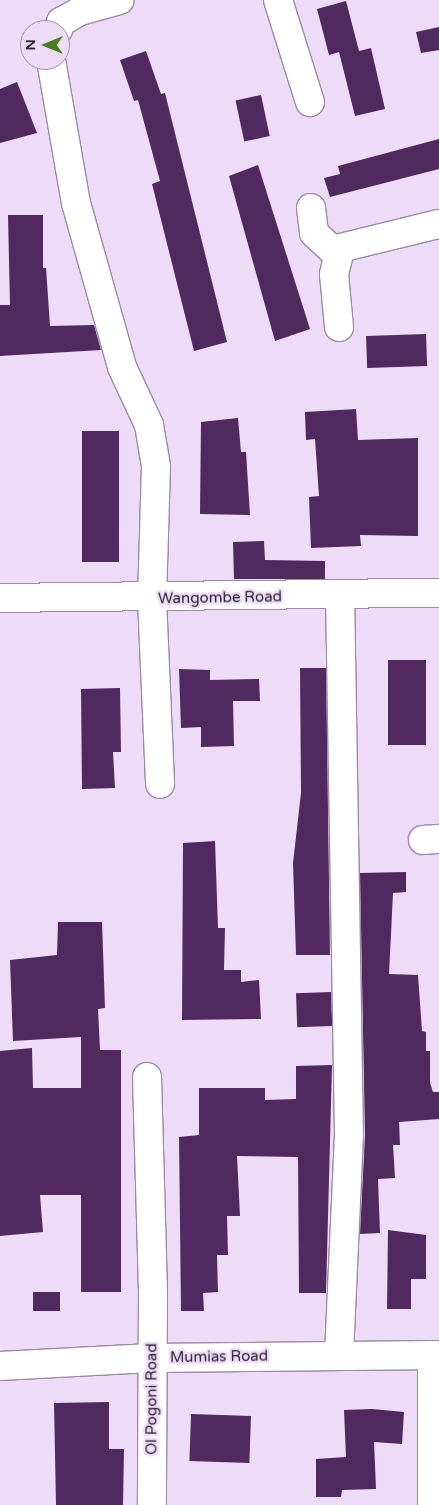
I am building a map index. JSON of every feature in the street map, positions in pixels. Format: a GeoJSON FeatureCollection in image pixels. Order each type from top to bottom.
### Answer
{"type":"FeatureCollection","features":[{"type":"Feature","properties":{"kind":"street"},"geometry":{"type":"LineString","coordinates":[[64,20],[80,11],[120,0]]}},
{"type":"Feature","properties":{"kind":"street"},"geometry":{"type":"LineString","coordinates":[[278,0],[310,102]]}},
{"type":"Feature","properties":{"kind":"street"},"geometry":{"type":"LineString","coordinates":[[53,70],[76,203],[122,367],[149,425],[156,466],[152,599],[160,784]]}},
{"type":"Feature","properties":{"kind":"street"},"geometry":{"type":"LineString","coordinates":[[311,208],[318,239],[332,250],[340,250],[439,224]]}},
{"type":"Feature","properties":{"kind":"street"},"geometry":{"type":"LineString","coordinates":[[339,327],[334,274],[340,250]]}},
{"type":"Feature","properties":{"kind":"street","name":"Wangombe Road"},"geometry":{"type":"LineString","coordinates":[[0,598],[152,599],[439,593]]}},
{"type":"Feature","properties":{"kind":"street"},"geometry":{"type":"LineString","coordinates":[[339,1354],[349,1135],[340,595]]}},
{"type":"Feature","properties":{"kind":"street","name":"Ol Pogoni Road"},"geometry":{"type":"LineString","coordinates":[[147,1077],[153,1293],[151,1358],[152,1505]]}},
{"type":"Feature","properties":{"kind":"street","name":"Mumias Road"},"geometry":{"type":"LineString","coordinates":[[0,1366],[151,1358],[339,1354],[436,1355]]}},
{"type":"Feature","properties":{"kind":"street"},"geometry":{"type":"LineString","coordinates":[[432,1505],[436,1355]]}},
{"type":"Feature","properties":{"kind":"building"},"geometry":{"type":"Polygon","coordinates":[[[346,1],[359,51],[371,48],[385,109],[355,116],[339,52],[329,55],[317,9],[346,1]]]}},
{"type":"Feature","properties":{"kind":"building"},"geometry":{"type":"Polygon","coordinates":[[[439,27],[439,50],[421,53],[416,32],[439,27]]]}},
{"type":"Feature","properties":{"kind":"building"},"geometry":{"type":"Polygon","coordinates":[[[146,51],[161,94],[165,93],[227,342],[194,351],[152,184],[160,181],[138,100],[134,101],[120,60],[146,51]]]}},
{"type":"Feature","properties":{"kind":"building"},"geometry":{"type":"Polygon","coordinates":[[[17,82],[37,133],[0,143],[0,89],[17,82]]]}},
{"type":"Feature","properties":{"kind":"building"},"geometry":{"type":"Polygon","coordinates":[[[261,95],[270,136],[244,141],[236,100],[261,95]]]}},
{"type":"Feature","properties":{"kind":"building"},"geometry":{"type":"Polygon","coordinates":[[[439,139],[439,169],[330,197],[324,178],[340,174],[338,166],[439,139]]]}},
{"type":"Feature","properties":{"kind":"building"},"geometry":{"type":"Polygon","coordinates":[[[258,165],[310,329],[275,341],[229,176],[258,165]]]}},
{"type":"Feature","properties":{"kind":"building"},"geometry":{"type":"Polygon","coordinates":[[[8,215],[43,215],[43,268],[46,268],[50,326],[94,325],[101,350],[0,356],[0,305],[10,305],[8,215]]]}},
{"type":"Feature","properties":{"kind":"building"},"geometry":{"type":"Polygon","coordinates":[[[426,334],[427,366],[367,368],[366,336],[426,334]]]}},
{"type":"Feature","properties":{"kind":"building"},"geometry":{"type":"Polygon","coordinates":[[[356,409],[358,440],[418,438],[418,536],[360,535],[361,546],[311,548],[309,497],[319,496],[315,439],[306,440],[305,412],[356,409]]]}},
{"type":"Feature","properties":{"kind":"building"},"geometry":{"type":"Polygon","coordinates":[[[238,418],[241,452],[246,452],[250,515],[200,514],[201,422],[238,418]]]}},
{"type":"Feature","properties":{"kind":"building"},"geometry":{"type":"Polygon","coordinates":[[[82,431],[119,431],[119,562],[82,562],[82,431]]]}},
{"type":"Feature","properties":{"kind":"building"},"geometry":{"type":"Polygon","coordinates":[[[264,541],[265,560],[325,561],[325,579],[234,579],[233,542],[264,541]]]}},
{"type":"Feature","properties":{"kind":"building"},"geometry":{"type":"Polygon","coordinates":[[[388,660],[426,660],[426,745],[388,745],[388,660]]]}},
{"type":"Feature","properties":{"kind":"building"},"geometry":{"type":"Polygon","coordinates":[[[300,668],[326,668],[330,955],[296,955],[293,863],[301,793],[300,668]]]}},
{"type":"Feature","properties":{"kind":"building"},"geometry":{"type":"Polygon","coordinates":[[[179,669],[210,670],[210,680],[259,679],[260,701],[233,701],[234,746],[201,747],[201,727],[181,728],[179,669]]]}},
{"type":"Feature","properties":{"kind":"building"},"geometry":{"type":"Polygon","coordinates":[[[120,688],[121,752],[113,752],[115,788],[82,789],[81,689],[120,688]]]}},
{"type":"Feature","properties":{"kind":"building"},"geometry":{"type":"Polygon","coordinates":[[[215,841],[218,928],[225,928],[224,970],[241,970],[241,982],[259,980],[261,1019],[182,1020],[183,843],[215,841]]]}},
{"type":"Feature","properties":{"kind":"building"},"geometry":{"type":"Polygon","coordinates":[[[406,872],[406,892],[393,893],[389,974],[418,975],[422,1031],[426,1032],[426,1051],[430,1051],[430,1083],[433,1092],[439,1092],[439,1119],[399,1122],[400,1145],[393,1145],[395,1178],[378,1179],[380,1233],[360,1234],[365,1135],[360,873],[406,872]]]}},
{"type":"Feature","properties":{"kind":"building"},"geometry":{"type":"Polygon","coordinates":[[[58,922],[102,922],[105,1008],[98,1009],[100,1050],[121,1050],[121,1292],[81,1292],[81,1195],[40,1195],[43,1232],[0,1236],[0,1051],[32,1048],[33,1088],[81,1088],[81,1037],[13,1041],[10,960],[57,955],[58,922]]]}},
{"type":"Feature","properties":{"kind":"building"},"geometry":{"type":"Polygon","coordinates":[[[331,992],[332,1026],[297,1027],[296,993],[331,992]]]}},
{"type":"Feature","properties":{"kind":"building"},"geometry":{"type":"Polygon","coordinates":[[[332,1065],[326,1293],[299,1293],[298,1157],[237,1156],[240,1216],[227,1216],[228,1255],[217,1255],[218,1292],[203,1293],[204,1311],[181,1311],[179,1137],[199,1135],[199,1088],[265,1088],[265,1100],[296,1099],[296,1066],[332,1065]]]}},
{"type":"Feature","properties":{"kind":"building"},"geometry":{"type":"Polygon","coordinates":[[[388,1230],[426,1235],[426,1279],[411,1279],[411,1309],[387,1309],[388,1230]]]}},
{"type":"Feature","properties":{"kind":"building"},"geometry":{"type":"Polygon","coordinates":[[[33,1292],[60,1292],[60,1311],[33,1311],[33,1292]]]}},
{"type":"Feature","properties":{"kind":"building"},"geometry":{"type":"Polygon","coordinates":[[[109,1402],[109,1449],[124,1449],[123,1505],[56,1505],[54,1403],[109,1402]]]}},
{"type":"Feature","properties":{"kind":"building"},"geometry":{"type":"Polygon","coordinates":[[[372,1409],[404,1412],[402,1444],[374,1442],[376,1489],[342,1490],[341,1497],[316,1497],[316,1459],[346,1457],[344,1410],[372,1409]]]}},
{"type":"Feature","properties":{"kind":"building"},"geometry":{"type":"Polygon","coordinates":[[[191,1414],[251,1416],[249,1463],[189,1461],[191,1414]]]}}]}
